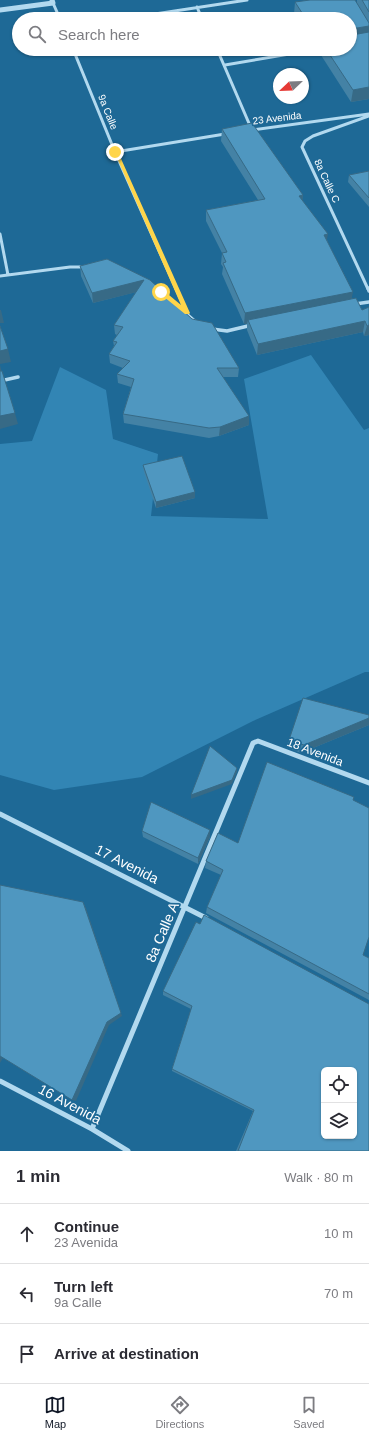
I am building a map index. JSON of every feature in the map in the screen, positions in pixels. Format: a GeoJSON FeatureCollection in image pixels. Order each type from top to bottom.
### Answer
{"type":"FeatureCollection","features":[{"type":"Feature","properties":{"kind":"street"},"geometry":{"type":"LineString","coordinates":[[166,12],[246,0]]}},
{"type":"Feature","properties":{"kind":"street"},"geometry":{"type":"LineString","coordinates":[[0,10],[52,1],[57,12]]}},
{"type":"Feature","properties":{"kind":"street"},"geometry":{"type":"LineString","coordinates":[[197,7],[199,12]]}},
{"type":"Feature","properties":{"kind":"street","name":"9a Calle"},"geometry":{"type":"LineString","coordinates":[[76,56],[115,152],[187,313]]}},
{"type":"Feature","properties":{"kind":"street"},"geometry":{"type":"LineString","coordinates":[[220,56],[252,130]]}},
{"type":"Feature","properties":{"kind":"street"},"geometry":{"type":"LineString","coordinates":[[225,65],[278,56]]}},
{"type":"Feature","properties":{"kind":"street","name":"23 Avenida"},"geometry":{"type":"LineString","coordinates":[[244,131],[369,115]]}},
{"type":"Feature","properties":{"kind":"street","name":"8a Calle C"},"geometry":{"type":"LineString","coordinates":[[369,115],[312,136],[305,141],[302,147],[369,291]]}},
{"type":"Feature","properties":{"kind":"street"},"geometry":{"type":"LineString","coordinates":[[115,152],[229,133]]}},
{"type":"Feature","properties":{"kind":"street"},"geometry":{"type":"LineString","coordinates":[[0,234],[8,275]]}},
{"type":"Feature","properties":{"kind":"street"},"geometry":{"type":"LineString","coordinates":[[0,276],[70,267],[93,266]]}},
{"type":"Feature","properties":{"kind":"street"},"geometry":{"type":"LineString","coordinates":[[166,296],[198,324]]}},
{"type":"Feature","properties":{"kind":"street"},"geometry":{"type":"LineString","coordinates":[[354,305],[369,302]]}},
{"type":"Feature","properties":{"kind":"street"},"geometry":{"type":"LineString","coordinates":[[204,329],[227,330],[257,324]]}},
{"type":"Feature","properties":{"kind":"street"},"geometry":{"type":"LineString","coordinates":[[0,380],[18,377]]}},
{"type":"Feature","properties":{"kind":"street","name":"18 Avenida"},"geometry":{"type":"LineString","coordinates":[[253,743],[264,743],[369,783]]}},
{"type":"Feature","properties":{"kind":"street","name":"8a Calle A"},"geometry":{"type":"LineString","coordinates":[[92,1129],[253,743]]}},
{"type":"Feature","properties":{"kind":"street","name":"17 Avenida"},"geometry":{"type":"LineString","coordinates":[[0,814],[213,921]]}},
{"type":"Feature","properties":{"kind":"street","name":"16 Avenida"},"geometry":{"type":"LineString","coordinates":[[0,1081],[92,1129],[128,1151]]}},
{"type":"Feature","properties":{"kind":"shaded area"},"geometry":{"type":"Polygon","coordinates":[[[311,355],[364,430],[369,428],[369,672],[365,672],[253,721],[142,777],[54,790],[0,775],[0,444],[32,441],[60,367],[106,390],[113,439],[158,454],[151,516],[268,519],[244,379],[311,355]]]}},
{"type":"Feature","properties":{"kind":"building"},"geometry":{"type":"Polygon","coordinates":[[[310,0],[355,0],[369,23],[369,26],[357,28],[357,12],[301,12],[295,2],[310,0]]]}},
{"type":"Feature","properties":{"kind":"building"},"geometry":{"type":"Polygon","coordinates":[[[362,0],[369,0],[369,12],[362,0]]]}},
{"type":"Feature","properties":{"kind":"building"},"geometry":{"type":"Polygon","coordinates":[[[369,32],[369,87],[353,90],[331,56],[357,56],[357,34],[369,32]]]}},
{"type":"Feature","properties":{"kind":"building"},"geometry":{"type":"Polygon","coordinates":[[[252,123],[303,195],[299,196],[328,234],[324,235],[353,292],[245,313],[223,263],[226,262],[222,253],[227,252],[206,210],[265,199],[222,129],[252,123]]]}},
{"type":"Feature","properties":{"kind":"building"},"geometry":{"type":"Polygon","coordinates":[[[369,171],[369,198],[349,175],[369,171]]]}},
{"type":"Feature","properties":{"kind":"building"},"geometry":{"type":"Polygon","coordinates":[[[107,259],[150,280],[192,319],[212,323],[239,368],[217,368],[249,416],[220,427],[209,428],[123,414],[134,379],[117,374],[130,361],[109,354],[117,342],[113,341],[123,327],[114,325],[144,280],[92,293],[80,266],[107,259]]]}},
{"type":"Feature","properties":{"kind":"building"},"geometry":{"type":"Polygon","coordinates":[[[356,298],[362,310],[369,307],[369,325],[367,326],[365,321],[258,344],[248,320],[356,298]]]}},
{"type":"Feature","properties":{"kind":"building"},"geometry":{"type":"Polygon","coordinates":[[[0,326],[8,349],[0,351],[0,326]]]}},
{"type":"Feature","properties":{"kind":"building"},"geometry":{"type":"Polygon","coordinates":[[[0,371],[2,371],[15,413],[0,416],[0,371]]]}},
{"type":"Feature","properties":{"kind":"building"},"geometry":{"type":"Polygon","coordinates":[[[182,456],[195,492],[156,502],[143,465],[182,456]]]}},
{"type":"Feature","properties":{"kind":"building"},"geometry":{"type":"Polygon","coordinates":[[[303,698],[369,715],[369,718],[304,745],[289,740],[303,698]]]}},
{"type":"Feature","properties":{"kind":"building"},"geometry":{"type":"Polygon","coordinates":[[[210,746],[237,768],[232,780],[191,795],[210,746]]]}},
{"type":"Feature","properties":{"kind":"building"},"geometry":{"type":"Polygon","coordinates":[[[267,762],[354,797],[353,800],[369,808],[369,937],[363,955],[369,958],[369,994],[207,907],[223,870],[206,861],[218,833],[238,843],[267,762]]]}},
{"type":"Feature","properties":{"kind":"building"},"geometry":{"type":"Polygon","coordinates":[[[151,802],[210,830],[198,858],[142,831],[151,802]]]}},
{"type":"Feature","properties":{"kind":"building"},"geometry":{"type":"Polygon","coordinates":[[[0,885],[83,902],[121,1013],[107,1022],[72,1100],[0,1056],[0,885]]]}},
{"type":"Feature","properties":{"kind":"building"},"geometry":{"type":"Polygon","coordinates":[[[204,915],[369,1004],[369,1151],[238,1151],[254,1110],[172,1069],[192,1006],[163,991],[196,922],[200,924],[204,915]]]}},
{"type":"Feature","properties":{"kind":"route"},"geometry":{"type":"LineString","coordinates":[[115,152],[187,313],[161,292]]}}]}
